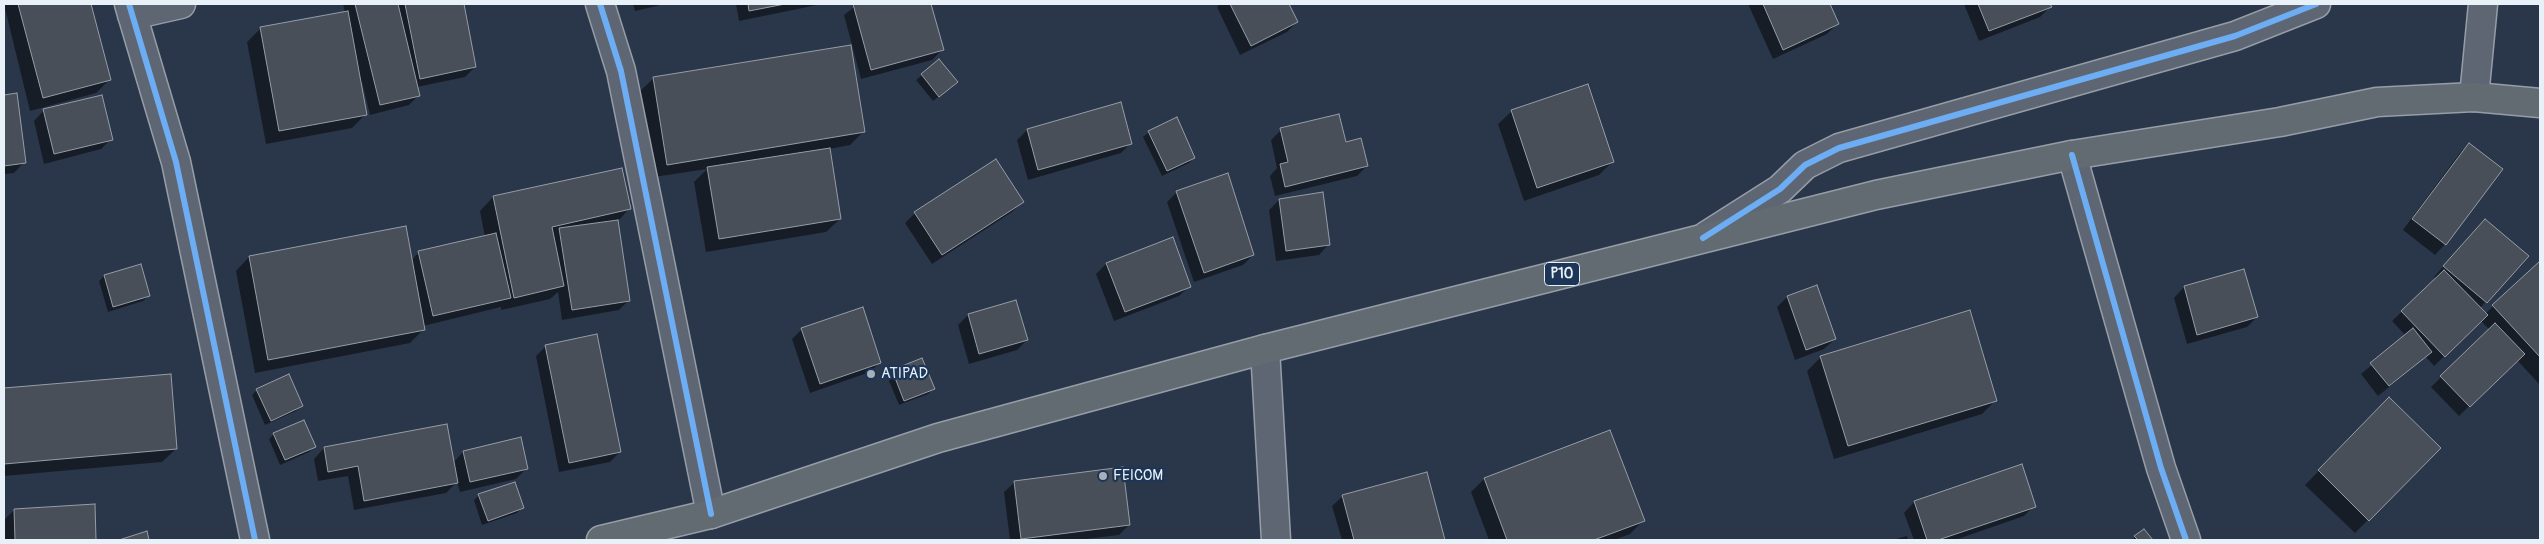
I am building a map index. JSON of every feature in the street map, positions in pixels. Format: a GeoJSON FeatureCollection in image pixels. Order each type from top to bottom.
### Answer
{"type":"FeatureCollection","features":[{"type":"Feature","properties":{"kind":"main road","name":"P10"},"geometry":{"type":"LineString","coordinates":[[601,540],[711,514],[938,438],[1265,349],[1876,195],[2072,155],[2280,122],[2378,102],[2474,97],[2540,103]]}},
{"type":"Feature","properties":{"kind":"street"},"geometry":{"type":"LineString","coordinates":[[180,4],[131,10],[176,162],[255,540]]}},
{"type":"Feature","properties":{"kind":"street"},"geometry":{"type":"LineString","coordinates":[[600,4],[621,71],[711,514]]}},
{"type":"Feature","properties":{"kind":"street"},"geometry":{"type":"LineString","coordinates":[[1702,238],[1780,189],[1805,165],[1838,148],[2236,36],[2316,4]]}},
{"type":"Feature","properties":{"kind":"street"},"geometry":{"type":"LineString","coordinates":[[2474,97],[2483,4]]}},
{"type":"Feature","properties":{"kind":"street"},"geometry":{"type":"LineString","coordinates":[[2072,155],[2161,468],[2186,540]]}},
{"type":"Feature","properties":{"kind":"street"},"geometry":{"type":"LineString","coordinates":[[1265,349],[1276,540]]}},
{"type":"Feature","properties":{"kind":"building"},"geometry":{"type":"Polygon","coordinates":[[[18,4],[91,4],[111,80],[43,98],[18,4]]]}},
{"type":"Feature","properties":{"kind":"building"},"geometry":{"type":"Polygon","coordinates":[[[355,4],[398,4],[420,96],[380,105],[355,4]]]}},
{"type":"Feature","properties":{"kind":"building"},"geometry":{"type":"Polygon","coordinates":[[[405,4],[464,4],[476,67],[420,79],[405,4]]]}},
{"type":"Feature","properties":{"kind":"building"},"geometry":{"type":"Polygon","coordinates":[[[748,4],[785,4],[749,11],[748,4]]]}},
{"type":"Feature","properties":{"kind":"building"},"geometry":{"type":"Polygon","coordinates":[[[853,4],[931,4],[944,50],[871,70],[853,4]]]}},
{"type":"Feature","properties":{"kind":"building"},"geometry":{"type":"Polygon","coordinates":[[[1230,4],[1289,4],[1298,22],[1251,46],[1230,4]]]}},
{"type":"Feature","properties":{"kind":"building"},"geometry":{"type":"Polygon","coordinates":[[[1763,4],[1830,4],[1839,24],[1783,50],[1763,4]]]}},
{"type":"Feature","properties":{"kind":"building"},"geometry":{"type":"Polygon","coordinates":[[[1978,4],[2050,4],[2052,7],[1989,31],[1978,4]]]}},
{"type":"Feature","properties":{"kind":"building"},"geometry":{"type":"Polygon","coordinates":[[[348,11],[367,115],[279,131],[260,27],[348,11]]]}},
{"type":"Feature","properties":{"kind":"building"},"geometry":{"type":"Polygon","coordinates":[[[851,45],[865,132],[667,165],[653,77],[851,45]]]}},
{"type":"Feature","properties":{"kind":"building"},"geometry":{"type":"Polygon","coordinates":[[[939,59],[958,82],[939,97],[921,74],[939,59]]]}},
{"type":"Feature","properties":{"kind":"building"},"geometry":{"type":"Polygon","coordinates":[[[1588,84],[1614,162],[1537,188],[1511,110],[1588,84]]]}},
{"type":"Feature","properties":{"kind":"building"},"geometry":{"type":"Polygon","coordinates":[[[17,93],[26,163],[4,166],[4,95],[17,93]]]}},
{"type":"Feature","properties":{"kind":"building"},"geometry":{"type":"Polygon","coordinates":[[[102,95],[113,140],[54,154],[43,109],[102,95]]]}},
{"type":"Feature","properties":{"kind":"building"},"geometry":{"type":"Polygon","coordinates":[[[1121,102],[1132,144],[1038,170],[1027,129],[1121,102]]]}},
{"type":"Feature","properties":{"kind":"building"},"geometry":{"type":"Polygon","coordinates":[[[1339,114],[1346,142],[1361,138],[1368,166],[1285,187],[1280,164],[1288,162],[1280,128],[1339,114]]]}},
{"type":"Feature","properties":{"kind":"building"},"geometry":{"type":"Polygon","coordinates":[[[1177,117],[1195,158],[1167,171],[1148,131],[1177,117]]]}},
{"type":"Feature","properties":{"kind":"building"},"geometry":{"type":"Polygon","coordinates":[[[2469,143],[2503,169],[2446,245],[2412,219],[2469,143]]]}},
{"type":"Feature","properties":{"kind":"building"},"geometry":{"type":"Polygon","coordinates":[[[830,148],[841,219],[719,239],[707,167],[830,148]]]}},
{"type":"Feature","properties":{"kind":"building"},"geometry":{"type":"Polygon","coordinates":[[[996,159],[1024,202],[942,255],[914,212],[996,159]]]}},
{"type":"Feature","properties":{"kind":"building"},"geometry":{"type":"Polygon","coordinates":[[[622,168],[631,209],[552,227],[564,286],[514,298],[493,196],[622,168]]]}},
{"type":"Feature","properties":{"kind":"building"},"geometry":{"type":"Polygon","coordinates":[[[1228,173],[1254,255],[1204,273],[1176,191],[1228,173]]]}},
{"type":"Feature","properties":{"kind":"building"},"geometry":{"type":"Polygon","coordinates":[[[1323,192],[1330,245],[1286,251],[1279,199],[1323,192]]]}},
{"type":"Feature","properties":{"kind":"building"},"geometry":{"type":"Polygon","coordinates":[[[2485,219],[2529,256],[2487,303],[2443,266],[2485,219]]]}},
{"type":"Feature","properties":{"kind":"building"},"geometry":{"type":"Polygon","coordinates":[[[618,220],[630,301],[572,310],[559,228],[618,220]]]}},
{"type":"Feature","properties":{"kind":"building"},"geometry":{"type":"Polygon","coordinates":[[[406,226],[425,330],[268,360],[249,256],[406,226]]]}},
{"type":"Feature","properties":{"kind":"building"},"geometry":{"type":"Polygon","coordinates":[[[496,233],[511,298],[433,316],[418,251],[496,233]]]}},
{"type":"Feature","properties":{"kind":"building"},"geometry":{"type":"Polygon","coordinates":[[[1173,237],[1191,287],[1125,312],[1106,263],[1173,237]]]}},
{"type":"Feature","properties":{"kind":"building"},"geometry":{"type":"Polygon","coordinates":[[[2540,261],[2540,357],[2492,305],[2540,261]]]}},
{"type":"Feature","properties":{"kind":"building"},"geometry":{"type":"Polygon","coordinates":[[[141,264],[150,296],[113,307],[104,275],[141,264]]]}},
{"type":"Feature","properties":{"kind":"building"},"geometry":{"type":"Polygon","coordinates":[[[2244,269],[2258,317],[2197,335],[2184,286],[2244,269]]]}},
{"type":"Feature","properties":{"kind":"building"},"geometry":{"type":"Polygon","coordinates":[[[2444,270],[2488,315],[2445,357],[2401,311],[2444,270]]]}},
{"type":"Feature","properties":{"kind":"building"},"geometry":{"type":"Polygon","coordinates":[[[1817,285],[1836,339],[1806,350],[1787,296],[1817,285]]]}},
{"type":"Feature","properties":{"kind":"building"},"geometry":{"type":"Polygon","coordinates":[[[1016,300],[1028,340],[979,354],[968,314],[1016,300]]]}},
{"type":"Feature","properties":{"kind":"building"},"geometry":{"type":"Polygon","coordinates":[[[863,307],[881,363],[820,384],[801,328],[863,307]]]}},
{"type":"Feature","properties":{"kind":"building"},"geometry":{"type":"Polygon","coordinates":[[[1970,310],[1997,401],[1848,446],[1820,356],[1970,310]]]}},
{"type":"Feature","properties":{"kind":"building"},"geometry":{"type":"Polygon","coordinates":[[[2495,323],[2525,354],[2470,407],[2440,376],[2495,323]]]}},
{"type":"Feature","properties":{"kind":"building"},"geometry":{"type":"Polygon","coordinates":[[[2413,328],[2432,352],[2389,386],[2370,363],[2413,328]]]}},
{"type":"Feature","properties":{"kind":"building"},"geometry":{"type":"Polygon","coordinates":[[[597,334],[621,452],[569,463],[545,345],[597,334]]]}},
{"type":"Feature","properties":{"kind":"building"},"geometry":{"type":"Polygon","coordinates":[[[922,358],[935,389],[904,401],[892,370],[922,358]]]}},
{"type":"Feature","properties":{"kind":"building"},"geometry":{"type":"Polygon","coordinates":[[[171,374],[177,449],[4,464],[4,388],[171,374]]]}},
{"type":"Feature","properties":{"kind":"building"},"geometry":{"type":"Polygon","coordinates":[[[289,374],[303,406],[271,421],[256,389],[289,374]]]}},
{"type":"Feature","properties":{"kind":"building"},"geometry":{"type":"Polygon","coordinates":[[[2389,397],[2441,448],[2369,521],[2318,470],[2389,397]]]}},
{"type":"Feature","properties":{"kind":"building"},"geometry":{"type":"Polygon","coordinates":[[[304,420],[316,447],[285,460],[273,433],[304,420]]]}},
{"type":"Feature","properties":{"kind":"building"},"geometry":{"type":"Polygon","coordinates":[[[447,424],[458,483],[364,501],[358,466],[328,472],[324,447],[447,424]]]}},
{"type":"Feature","properties":{"kind":"building"},"geometry":{"type":"Polygon","coordinates":[[[1610,430],[1645,521],[1594,540],[1507,540],[1484,478],[1610,430]]]}},
{"type":"Feature","properties":{"kind":"building"},"geometry":{"type":"Polygon","coordinates":[[[521,437],[528,469],[470,482],[463,451],[521,437]]]}},
{"type":"Feature","properties":{"kind":"building"},"geometry":{"type":"Polygon","coordinates":[[[2022,464],[2036,507],[1938,540],[1927,540],[1914,501],[2022,464]]]}},
{"type":"Feature","properties":{"kind":"building"},"geometry":{"type":"Polygon","coordinates":[[[1123,467],[1130,525],[1021,539],[1014,481],[1123,467]]]}},
{"type":"Feature","properties":{"kind":"building"},"geometry":{"type":"Polygon","coordinates":[[[1427,472],[1445,540],[1354,540],[1342,495],[1427,472]]]}},
{"type":"Feature","properties":{"kind":"building"},"geometry":{"type":"Polygon","coordinates":[[[515,482],[524,508],[488,521],[478,494],[515,482]]]}},
{"type":"Feature","properties":{"kind":"building"},"geometry":{"type":"Polygon","coordinates":[[[95,504],[96,540],[15,540],[14,509],[95,504]]]}},
{"type":"Feature","properties":{"kind":"building"},"geometry":{"type":"Polygon","coordinates":[[[2144,529],[2153,540],[2138,540],[2134,536],[2144,529]]]}},
{"type":"Feature","properties":{"kind":"building"},"geometry":{"type":"Polygon","coordinates":[[[147,531],[149,540],[119,540],[147,531]]]}},
{"type":"Feature","properties":{"kind":"cycle path"},"geometry":{"type":"LineString","coordinates":[[129,4],[176,162],[255,540]]}},
{"type":"Feature","properties":{"kind":"cycle path"},"geometry":{"type":"LineString","coordinates":[[600,4],[621,71],[711,514]]}},
{"type":"Feature","properties":{"kind":"cycle path"},"geometry":{"type":"LineString","coordinates":[[1703,238],[1780,189],[1805,165],[1839,148],[2235,36],[2316,4]]}},
{"type":"Feature","properties":{"kind":"cycle path"},"geometry":{"type":"LineString","coordinates":[[2072,155],[2161,468],[2186,540]]}},
{"type":"Feature","properties":{"kind":"place","name":"ATIPAD"},"geometry":{"type":"Point","coordinates":[871,374]}},
{"type":"Feature","properties":{"kind":"place","name":"FEICOM"},"geometry":{"type":"Point","coordinates":[1103,476]}}]}
